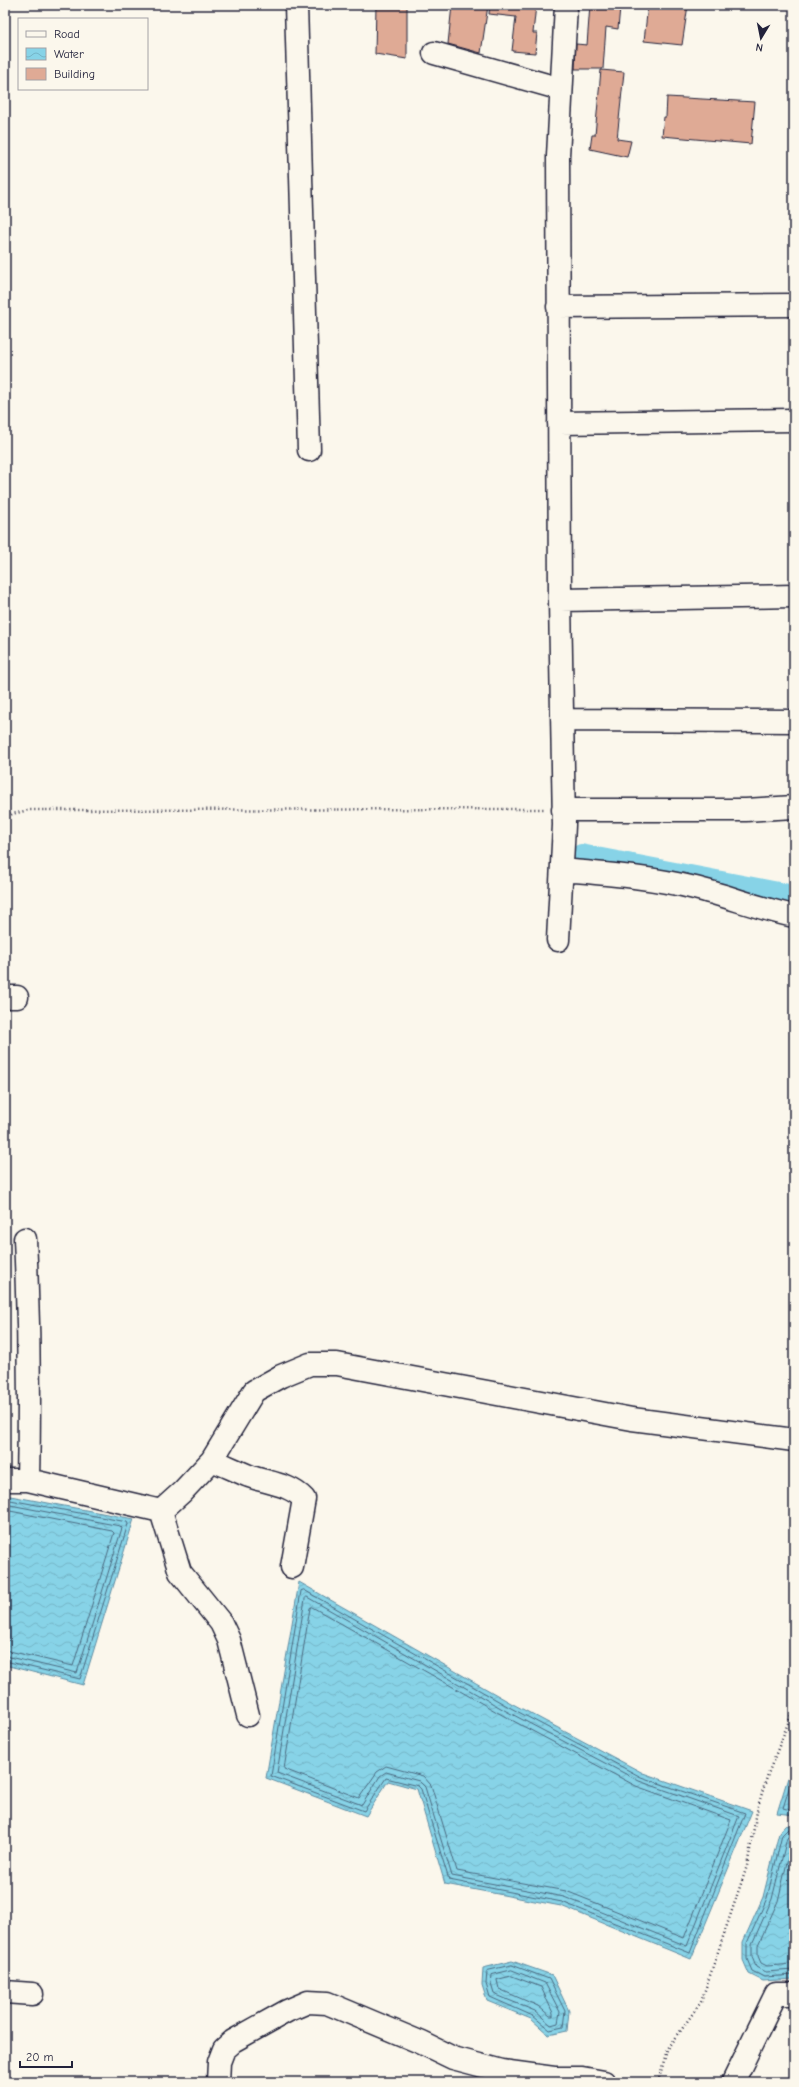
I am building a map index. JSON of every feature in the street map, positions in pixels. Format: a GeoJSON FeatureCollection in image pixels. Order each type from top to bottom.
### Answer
{"type":"FeatureCollection","features":[{"type":"Feature","properties":{"kind":"street"},"geometry":{"type":"LineString","coordinates":[[296,5],[309,450]]}},
{"type":"Feature","properties":{"kind":"street"},"geometry":{"type":"LineString","coordinates":[[558,940],[562,870],[563,720],[560,600],[558,156],[566,5]]}},
{"type":"Feature","properties":{"kind":"street"},"geometry":{"type":"LineString","coordinates":[[434,54],[561,89]]}},
{"type":"Feature","properties":{"kind":"street"},"geometry":{"type":"LineString","coordinates":[[558,307],[794,306]]}},
{"type":"Feature","properties":{"kind":"street"},"geometry":{"type":"LineString","coordinates":[[559,423],[794,420]]}},
{"type":"Feature","properties":{"kind":"street"},"geometry":{"type":"LineString","coordinates":[[560,600],[794,596]]}},
{"type":"Feature","properties":{"kind":"street"},"geometry":{"type":"LineString","coordinates":[[563,720],[794,721]]}},
{"type":"Feature","properties":{"kind":"street"},"geometry":{"type":"LineString","coordinates":[[563,810],[746,810],[794,807]]}},
{"type":"Feature","properties":{"kind":"street"},"geometry":{"type":"LineString","coordinates":[[562,870],[665,881],[696,888],[764,910],[794,916]]}},
{"type":"Feature","properties":{"kind":"street"},"geometry":{"type":"LineString","coordinates":[[25,1239],[29,1332],[30,1408],[28,1480]]}},
{"type":"Feature","properties":{"kind":"street"},"geometry":{"type":"LineString","coordinates":[[161,1511],[182,1492],[212,1460],[254,1391],[281,1376],[310,1364],[337,1364],[632,1419],[794,1440]]}},
{"type":"Feature","properties":{"kind":"street"},"geometry":{"type":"LineString","coordinates":[[212,1460],[250,1476],[286,1487],[298,1493],[304,1499],[292,1567]]}},
{"type":"Feature","properties":{"kind":"street"},"geometry":{"type":"LineString","coordinates":[[5,1480],[28,1480],[161,1511]]}},
{"type":"Feature","properties":{"kind":"street"},"geometry":{"type":"LineString","coordinates":[[161,1511],[180,1572],[221,1623],[229,1640],[248,1716]]}},
{"type":"Feature","properties":{"kind":"street"},"geometry":{"type":"LineString","coordinates":[[5,1992],[32,1994]]}},
{"type":"Feature","properties":{"kind":"street"},"geometry":{"type":"LineString","coordinates":[[733,2082],[776,1994],[794,1994]]}},
{"type":"Feature","properties":{"kind":"street"},"geometry":{"type":"LineString","coordinates":[[218,2082],[219,2062],[224,2049],[233,2041],[287,2010],[308,2002],[327,2003],[422,2043],[453,2058],[502,2072],[554,2078],[582,2078],[604,2082]]}},
{"type":"Feature","properties":{"kind":"path"},"geometry":{"type":"LineString","coordinates":[[5,820],[12,814],[29,810],[517,808],[563,810]]}},
{"type":"Feature","properties":{"kind":"path"},"geometry":{"type":"LineString","coordinates":[[658,2082],[667,2050],[702,2002],[747,1866],[758,1806],[768,1774],[794,1708]]}},
{"type":"Feature","properties":{"kind":"water"},"geometry":{"type":"Polygon","coordinates":[[[5,1495],[134,1519],[83,1685],[5,1665],[5,1495]]]}},
{"type":"Feature","properties":{"kind":"water"},"geometry":{"type":"Polygon","coordinates":[[[299,1582],[511,1703],[643,1773],[752,1811],[691,1959],[561,1906],[445,1884],[417,1789],[388,1781],[366,1816],[266,1778],[299,1582]]]}},
{"type":"Feature","properties":{"kind":"water"},"geometry":{"type":"Polygon","coordinates":[[[794,1758],[794,1815],[777,1813],[794,1758]]]}},
{"type":"Feature","properties":{"kind":"water"},"geometry":{"type":"Polygon","coordinates":[[[794,1824],[794,1979],[763,1981],[749,1974],[743,1960],[743,1942],[763,1897],[779,1833],[785,1826],[794,1824]]]}},
{"type":"Feature","properties":{"kind":"water"},"geometry":{"type":"Polygon","coordinates":[[[512,1961],[552,1975],[569,2011],[567,2031],[549,2035],[531,2019],[487,2001],[482,1985],[483,1968],[512,1961]]]}},
{"type":"Feature","properties":{"kind":"building"},"geometry":{"type":"Polygon","coordinates":[[[376,5],[407,5],[407,59],[375,54],[376,5]]]}},
{"type":"Feature","properties":{"kind":"building"},"geometry":{"type":"Polygon","coordinates":[[[452,5],[488,5],[481,53],[448,44],[452,5]]]}},
{"type":"Feature","properties":{"kind":"building"},"geometry":{"type":"Polygon","coordinates":[[[490,5],[536,5],[533,33],[537,33],[535,53],[512,51],[516,17],[489,14],[490,5]]]}},
{"type":"Feature","properties":{"kind":"building"},"geometry":{"type":"Polygon","coordinates":[[[590,5],[620,7],[618,29],[606,27],[603,69],[575,69],[576,44],[587,45],[590,5]]]}},
{"type":"Feature","properties":{"kind":"building"},"geometry":{"type":"Polygon","coordinates":[[[648,5],[688,5],[682,45],[644,41],[648,5]]]}},
{"type":"Feature","properties":{"kind":"building"},"geometry":{"type":"Polygon","coordinates":[[[601,70],[624,72],[617,139],[631,141],[627,157],[590,149],[592,135],[595,135],[601,70]]]}},
{"type":"Feature","properties":{"kind":"building"},"geometry":{"type":"Polygon","coordinates":[[[667,97],[755,102],[751,144],[662,136],[664,117],[666,117],[667,97]]]}},
{"type":"Feature","properties":{"kind":"waterway"},"geometry":{"type":"LineString","coordinates":[[581,853],[794,894]]}}]}
